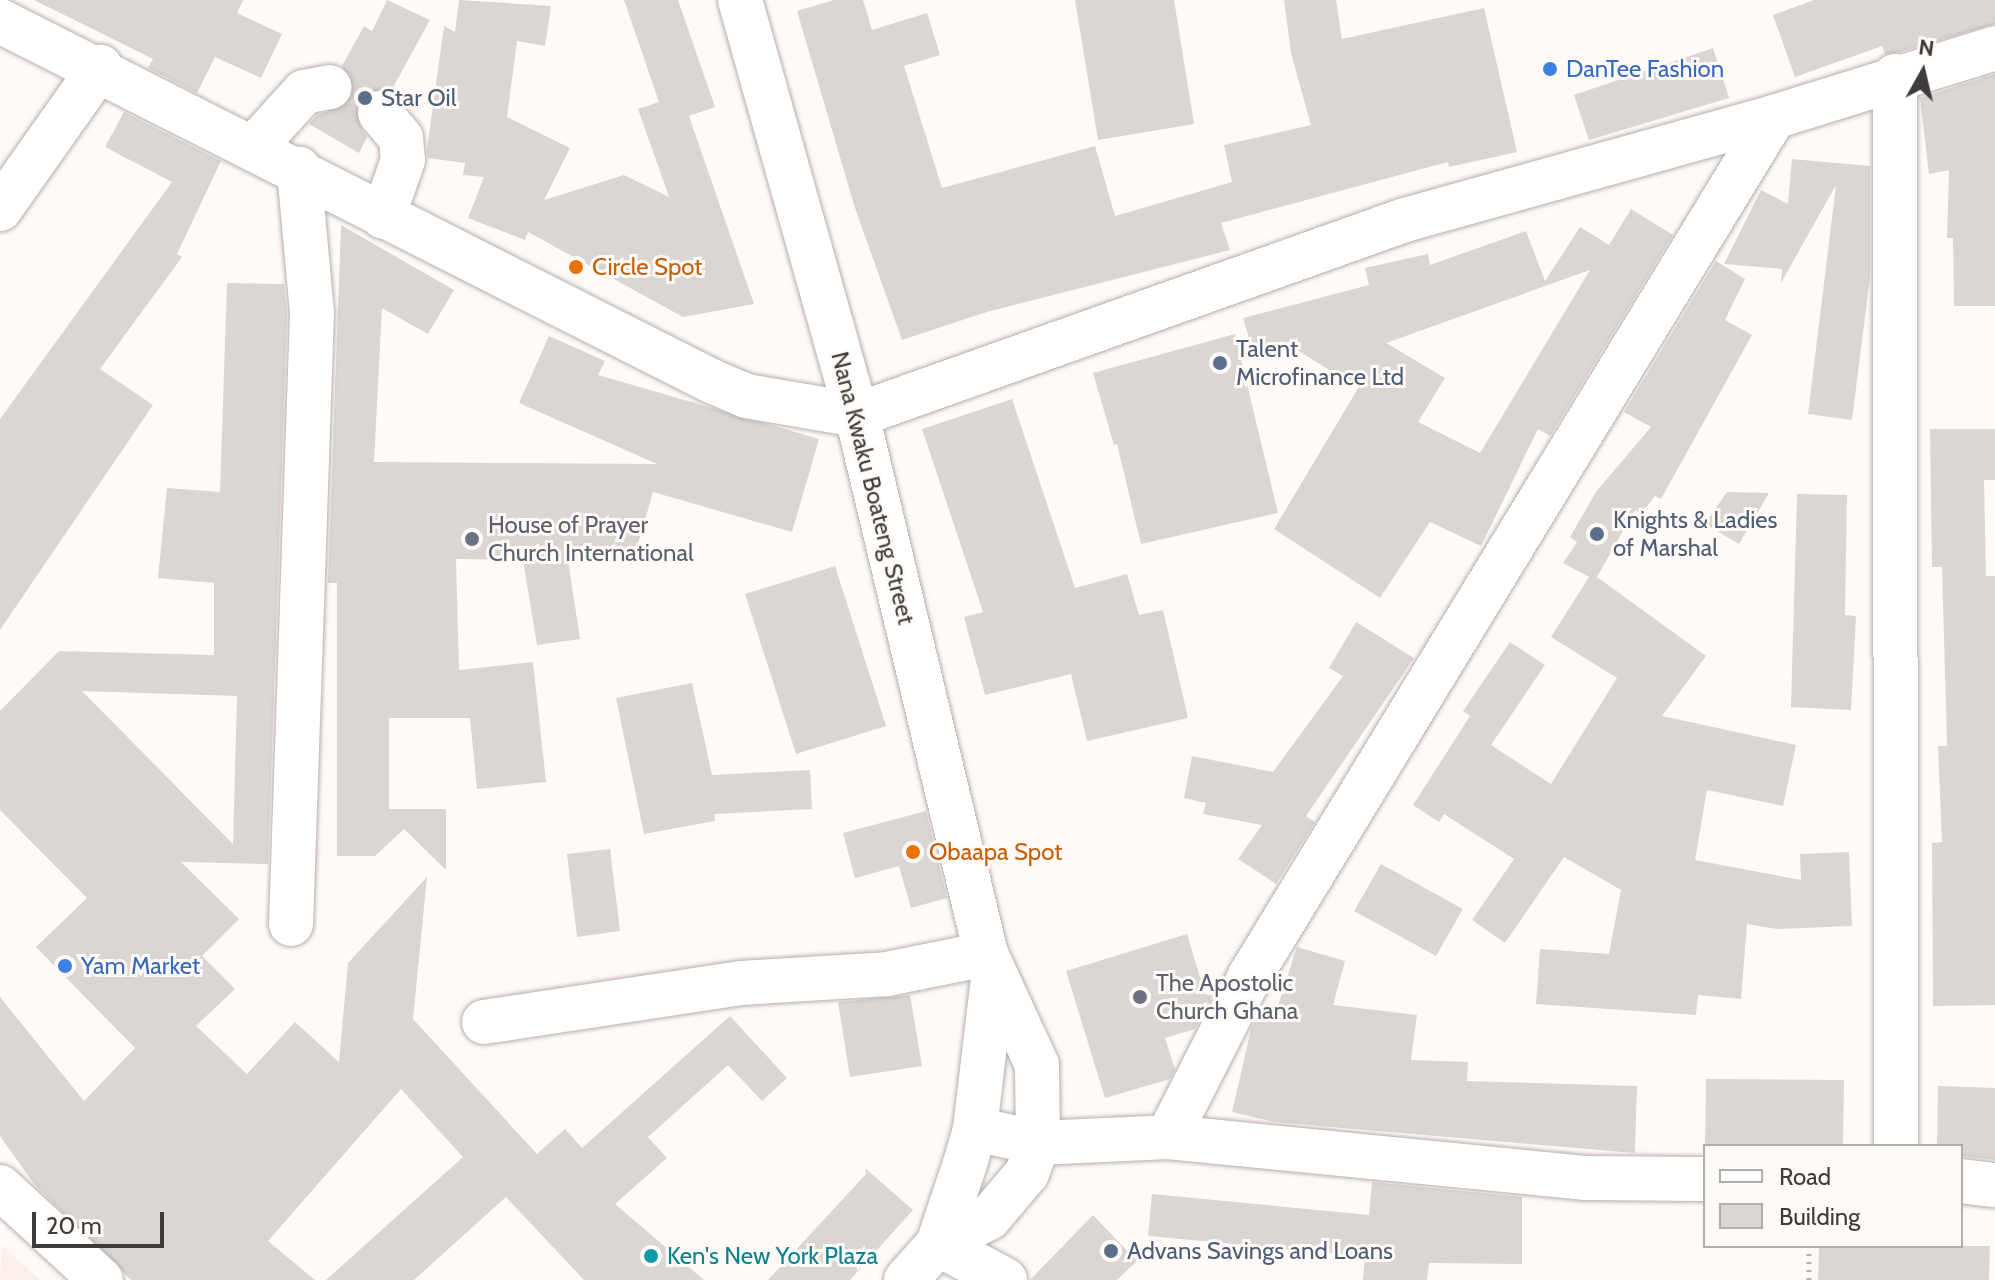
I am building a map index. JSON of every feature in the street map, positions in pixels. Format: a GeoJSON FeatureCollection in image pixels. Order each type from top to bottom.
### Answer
{"type":"FeatureCollection","features":[{"type":"Feature","properties":{"kind":"street","name":"Nana Kwaku Boateng Street"},"geometry":{"type":"LineString","coordinates":[[740,0],[857,415],[990,966]]}},
{"type":"Feature","properties":{"kind":"street"},"geometry":{"type":"LineString","coordinates":[[0,21],[100,67],[299,169],[383,217],[711,381],[746,396],[857,415],[1405,220],[1774,117],[1895,76],[1995,48]]}},
{"type":"Feature","properties":{"kind":"street"},"geometry":{"type":"LineString","coordinates":[[0,209],[100,67]]}},
{"type":"Feature","properties":{"kind":"street"},"geometry":{"type":"LineString","coordinates":[[1895,76],[1896,1144]]}},
{"type":"Feature","properties":{"kind":"street"},"geometry":{"type":"LineString","coordinates":[[255,146],[304,92],[330,87]]}},
{"type":"Feature","properties":{"kind":"street"},"geometry":{"type":"LineString","coordinates":[[380,113],[401,138],[403,160],[383,217]]}},
{"type":"Feature","properties":{"kind":"street"},"geometry":{"type":"LineString","coordinates":[[1168,1137],[1250,976],[1774,117]]}},
{"type":"Feature","properties":{"kind":"street"},"geometry":{"type":"LineString","coordinates":[[291,924],[312,313],[299,169]]}},
{"type":"Feature","properties":{"kind":"street"},"geometry":{"type":"LineString","coordinates":[[484,1022],[741,983],[990,966]]}},
{"type":"Feature","properties":{"kind":"street"},"geometry":{"type":"LineString","coordinates":[[906,1280],[938,1244],[975,1129],[990,966]]}},
{"type":"Feature","properties":{"kind":"street"},"geometry":{"type":"LineString","coordinates":[[938,1244],[966,1233],[1011,1198],[1038,1143],[1037,1065],[990,966]]}},
{"type":"Feature","properties":{"kind":"street"},"geometry":{"type":"LineString","coordinates":[[975,1129],[1038,1143],[1168,1137],[1584,1178],[1703,1179]]}},
{"type":"Feature","properties":{"kind":"street"},"geometry":{"type":"LineString","coordinates":[[1963,1181],[1995,1185]]}},
{"type":"Feature","properties":{"kind":"street"},"geometry":{"type":"LineString","coordinates":[[9,1213],[101,1280]]}},
{"type":"Feature","properties":{"kind":"street"},"geometry":{"type":"LineString","coordinates":[[938,1244],[1005,1280]]}},
{"type":"Feature","properties":{"kind":"path"},"geometry":{"type":"LineString","coordinates":[[1809,1248],[1809,1280]]}},
{"type":"Feature","properties":{"kind":"shaded area"},"geometry":{"type":"Polygon","coordinates":[[[2,1245],[40,1280],[0,1280],[2,1245]]]}},
{"type":"Feature","properties":{"kind":"building"},"geometry":{"type":"Polygon","coordinates":[[[34,0],[243,0],[237,13],[282,34],[261,78],[215,57],[197,93],[148,68],[153,59],[34,0]]]}},
{"type":"Feature","properties":{"kind":"building"},"geometry":{"type":"Polygon","coordinates":[[[387,0],[430,20],[391,91],[375,89],[357,104],[356,118],[367,137],[359,153],[309,124],[317,115],[346,106],[353,96],[354,82],[342,66],[364,26],[372,31],[387,0]]]}},
{"type":"Feature","properties":{"kind":"building"},"geometry":{"type":"Polygon","coordinates":[[[459,0],[551,6],[545,46],[517,41],[507,117],[570,148],[544,200],[624,175],[669,197],[638,109],[659,102],[624,0],[678,0],[715,107],[689,116],[754,304],[683,317],[528,232],[525,240],[468,218],[484,177],[463,175],[465,163],[428,158],[427,149],[444,26],[455,32],[459,0]]]}},
{"type":"Feature","properties":{"kind":"building"},"geometry":{"type":"Polygon","coordinates":[[[834,0],[863,0],[872,30],[927,13],[940,55],[904,66],[942,188],[1095,146],[1115,216],[1232,182],[1224,145],[1311,125],[1291,53],[1284,0],[1336,0],[1342,39],[1484,8],[1517,152],[1449,167],[1448,162],[1221,223],[1230,250],[987,312],[902,340],[855,208],[797,11],[834,0]]]}},
{"type":"Feature","properties":{"kind":"building"},"geometry":{"type":"Polygon","coordinates":[[[1075,0],[1174,0],[1194,124],[1098,140],[1075,0]]]}},
{"type":"Feature","properties":{"kind":"building"},"geometry":{"type":"Polygon","coordinates":[[[1814,0],[1995,0],[1995,24],[1899,52],[1885,54],[1882,46],[1795,77],[1773,15],[1814,0]]]}},
{"type":"Feature","properties":{"kind":"building"},"geometry":{"type":"Polygon","coordinates":[[[1713,48],[1729,98],[1589,140],[1574,95],[1713,48]]]}},
{"type":"Feature","properties":{"kind":"building"},"geometry":{"type":"Polygon","coordinates":[[[1995,74],[1995,306],[1954,306],[1953,238],[1947,238],[1949,170],[1929,174],[1920,98],[1995,74]]]}},
{"type":"Feature","properties":{"kind":"building"},"geometry":{"type":"Polygon","coordinates":[[[124,112],[221,161],[177,254],[182,257],[100,369],[153,405],[0,630],[0,419],[172,182],[105,147],[124,112]]]}},
{"type":"Feature","properties":{"kind":"building"},"geometry":{"type":"Polygon","coordinates":[[[1792,159],[1870,166],[1870,277],[1852,420],[1808,414],[1836,185],[1781,283],[1782,269],[1724,264],[1761,190],[1788,204],[1792,159]]]}},
{"type":"Feature","properties":{"kind":"building"},"geometry":{"type":"Polygon","coordinates":[[[1631,209],[1673,235],[1550,436],[1538,429],[1481,546],[1430,522],[1380,598],[1274,529],[1366,375],[1347,381],[1289,345],[1254,355],[1243,318],[1369,285],[1365,268],[1428,254],[1430,265],[1526,231],[1545,281],[1580,227],[1609,245],[1631,209]],[[1590,270],[1386,343],[1445,378],[1418,422],[1480,453],[1590,270]]]}},
{"type":"Feature","properties":{"kind":"building"},"geometry":{"type":"Polygon","coordinates":[[[341,225],[454,290],[428,334],[382,308],[374,462],[657,464],[519,403],[549,336],[605,361],[598,375],[819,439],[792,532],[653,492],[632,565],[566,546],[580,639],[537,645],[523,560],[456,559],[459,670],[533,662],[546,782],[477,789],[470,718],[389,718],[389,809],[446,809],[446,870],[404,829],[375,856],[337,856],[337,583],[328,583],[341,225]]]}},
{"type":"Feature","properties":{"kind":"building"},"geometry":{"type":"Polygon","coordinates":[[[1716,261],[1745,279],[1725,320],[1752,335],[1661,499],[1655,496],[1641,514],[1635,510],[1597,577],[1706,656],[1662,716],[1796,745],[1783,806],[1707,790],[1695,860],[1801,880],[1800,854],[1849,852],[1852,926],[1777,929],[1747,924],[1741,999],[1698,995],[1696,1015],[1536,1004],[1540,949],[1609,954],[1621,890],[1564,857],[1505,943],[1472,920],[1514,859],[1444,814],[1439,822],[1413,805],[1470,716],[1463,711],[1510,642],[1545,665],[1491,745],[1551,784],[1617,678],[1551,637],[1589,577],[1563,563],[1577,542],[1570,537],[1596,492],[1651,427],[1624,412],[1716,261]]]}},
{"type":"Feature","properties":{"kind":"building"},"geometry":{"type":"Polygon","coordinates":[[[227,283],[284,284],[287,314],[268,864],[181,862],[239,919],[202,956],[235,989],[196,1026],[247,1074],[295,1022],[339,1062],[348,963],[427,877],[413,1019],[537,1154],[565,1129],[582,1148],[730,1016],[787,1078],[762,1101],[728,1065],[648,1137],[667,1158],[615,1204],[704,1280],[584,1280],[506,1197],[414,1280],[326,1280],[463,1157],[401,1089],[268,1241],[315,1280],[131,1280],[34,1184],[0,1136],[0,997],[84,1101],[135,1048],[36,947],[87,898],[0,810],[0,711],[59,651],[214,655],[214,583],[158,578],[167,488],[220,492],[227,283]],[[82,691],[233,844],[237,696],[82,691]]]}},
{"type":"Feature","properties":{"kind":"building"},"geometry":{"type":"Polygon","coordinates":[[[1235,334],[1278,513],[1141,544],[1117,444],[1114,445],[1093,373],[1235,334]]]}},
{"type":"Feature","properties":{"kind":"building"},"geometry":{"type":"Polygon","coordinates":[[[1012,399],[1075,588],[1127,574],[1139,615],[1163,610],[1188,718],[1087,741],[1071,674],[985,695],[964,617],[983,612],[922,429],[1012,399]]]}},
{"type":"Feature","properties":{"kind":"building"},"geometry":{"type":"Polygon","coordinates":[[[1930,429],[1995,429],[1995,480],[1984,480],[1986,576],[1995,576],[1995,1005],[1933,1006],[1932,843],[1942,842],[1938,746],[1947,746],[1942,567],[1932,567],[1930,429]]]}},
{"type":"Feature","properties":{"kind":"building"},"geometry":{"type":"Polygon","coordinates":[[[1727,492],[1769,493],[1739,544],[1705,524],[1727,492]]]}},
{"type":"Feature","properties":{"kind":"building"},"geometry":{"type":"Polygon","coordinates":[[[1797,494],[1847,495],[1845,615],[1856,616],[1851,710],[1791,707],[1797,494]]]}},
{"type":"Feature","properties":{"kind":"building"},"geometry":{"type":"Polygon","coordinates":[[[835,566],[886,726],[796,754],[745,594],[835,566]]]}},
{"type":"Feature","properties":{"kind":"building"},"geometry":{"type":"Polygon","coordinates":[[[1356,622],[1414,658],[1306,816],[1315,822],[1276,884],[1238,859],[1262,825],[1203,814],[1206,803],[1184,798],[1192,756],[1273,772],[1343,676],[1329,668],[1356,622]]]}},
{"type":"Feature","properties":{"kind":"building"},"geometry":{"type":"Polygon","coordinates":[[[692,683],[712,775],[810,770],[812,809],[714,814],[715,821],[644,834],[616,698],[692,683]]]}},
{"type":"Feature","properties":{"kind":"building"},"geometry":{"type":"Polygon","coordinates":[[[926,811],[947,898],[911,908],[899,866],[855,878],[843,833],[926,811]]]}},
{"type":"Feature","properties":{"kind":"building"},"geometry":{"type":"Polygon","coordinates":[[[610,849],[620,931],[577,937],[567,854],[610,849]]]}},
{"type":"Feature","properties":{"kind":"building"},"geometry":{"type":"Polygon","coordinates":[[[1381,864],[1463,909],[1436,956],[1354,911],[1381,864]]]}},
{"type":"Feature","properties":{"kind":"building","name":"The Apostolic Church Ghana"},"geometry":{"type":"Polygon","coordinates":[[[1187,934],[1205,994],[1212,996],[1195,1029],[1165,1038],[1175,1069],[1170,1079],[1105,1098],[1066,971],[1187,934]]]}},
{"type":"Feature","properties":{"kind":"building"},"geometry":{"type":"Polygon","coordinates":[[[1297,947],[1345,961],[1333,1005],[1417,1015],[1411,1060],[1468,1062],[1467,1081],[1637,1086],[1635,1153],[1274,1122],[1232,1112],[1251,1029],[1262,1008],[1276,1012],[1297,947]]]}},
{"type":"Feature","properties":{"kind":"building"},"geometry":{"type":"Polygon","coordinates":[[[910,995],[922,1066],[850,1077],[838,1002],[910,995]]]}},
{"type":"Feature","properties":{"kind":"building"},"geometry":{"type":"Polygon","coordinates":[[[1706,1079],[1844,1080],[1843,1144],[1705,1144],[1706,1079]]]}},
{"type":"Feature","properties":{"kind":"building"},"geometry":{"type":"Polygon","coordinates":[[[1938,1086],[1995,1088],[1995,1160],[1963,1156],[1963,1144],[1937,1144],[1938,1086]]]}},
{"type":"Feature","properties":{"kind":"building"},"geometry":{"type":"Polygon","coordinates":[[[865,1168],[913,1210],[850,1280],[768,1280],[866,1174],[865,1168]]]}},
{"type":"Feature","properties":{"kind":"building"},"geometry":{"type":"Polygon","coordinates":[[[1372,1182],[1522,1197],[1522,1264],[1429,1263],[1427,1280],[1363,1280],[1365,1256],[1148,1236],[1152,1194],[1369,1215],[1372,1182]]]}},
{"type":"Feature","properties":{"kind":"building"},"geometry":{"type":"Polygon","coordinates":[[[1093,1215],[1137,1261],[1117,1280],[1030,1280],[1093,1215]]]}},
{"type":"Feature","properties":{"kind":"building"},"geometry":{"type":"Polygon","coordinates":[[[1990,1246],[1989,1280],[1818,1280],[1819,1248],[1990,1246]]]}},
{"type":"Feature","properties":{"kind":"tunnel"},"geometry":{"type":"LineString","coordinates":[[330,87],[380,113]]}},
{"type":"Feature","properties":{"kind":"place","name":"DanTee Fashion"},"geometry":{"type":"Point","coordinates":[1550,69]}},
{"type":"Feature","properties":{"kind":"place","name":"Star Oil"},"geometry":{"type":"Point","coordinates":[365,98]}},
{"type":"Feature","properties":{"kind":"place","name":"Circle Spot"},"geometry":{"type":"Point","coordinates":[576,267]}},
{"type":"Feature","properties":{"kind":"place","name":"Talent Microfinance Ltd"},"geometry":{"type":"Point","coordinates":[1220,363]}},
{"type":"Feature","properties":{"kind":"place","name":"Knights & Ladies of Marshal"},"geometry":{"type":"Point","coordinates":[1597,534]}},
{"type":"Feature","properties":{"kind":"place","name":"House of Prayer Church International"},"geometry":{"type":"Point","coordinates":[472,539]}},
{"type":"Feature","properties":{"kind":"place","name":"Obaapa Spot"},"geometry":{"type":"Point","coordinates":[913,852]}},
{"type":"Feature","properties":{"kind":"place","name":"Yam Market"},"geometry":{"type":"Point","coordinates":[65,966]}},
{"type":"Feature","properties":{"kind":"place","name":"The Apostolic Church Ghana"},"geometry":{"type":"Point","coordinates":[1140,997]}},
{"type":"Feature","properties":{"kind":"place","name":"Advans Savings and Loans"},"geometry":{"type":"Point","coordinates":[1111,1251]}},
{"type":"Feature","properties":{"kind":"place","name":"Ken's New York Plaza"},"geometry":{"type":"Point","coordinates":[651,1256]}}]}
